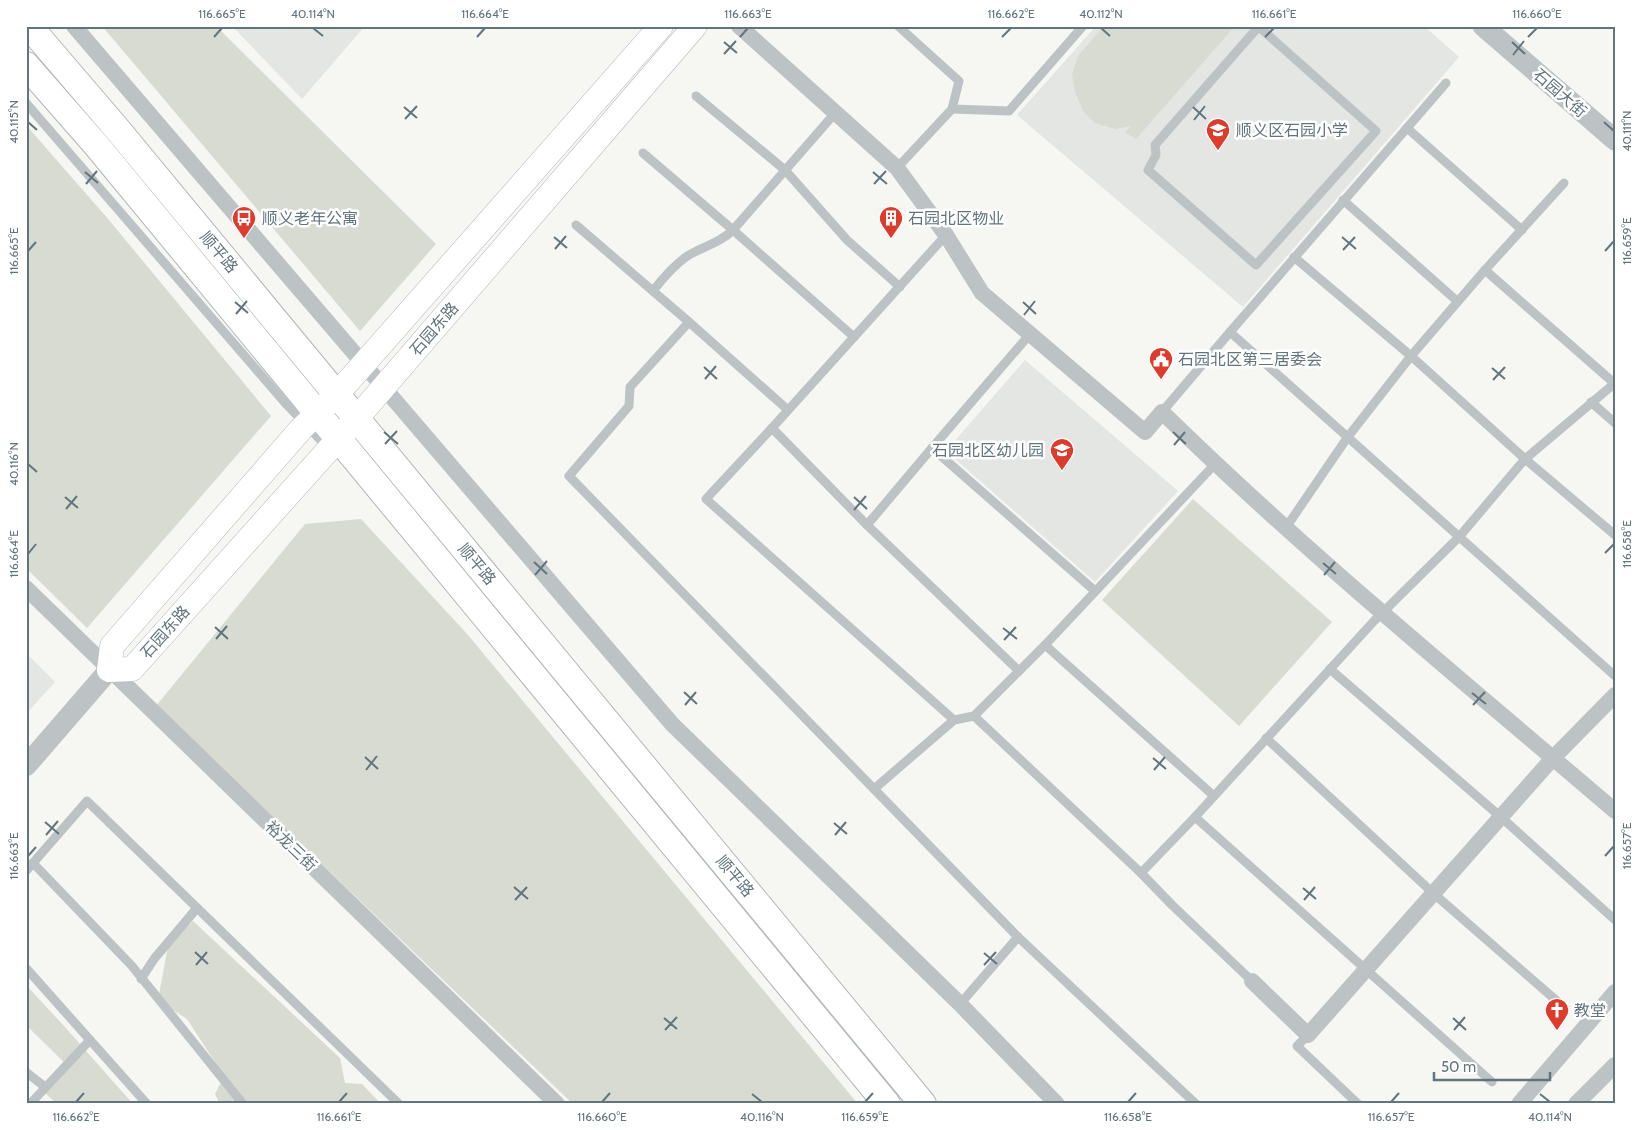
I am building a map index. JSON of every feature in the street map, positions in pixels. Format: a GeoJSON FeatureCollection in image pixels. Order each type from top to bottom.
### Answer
{"type":"FeatureCollection","features":[{"type":"Feature","properties":{"kind":"main road","name":"顺平路"},"geometry":{"type":"LineString","coordinates":[[29,26],[118,130],[357,418],[923,1104]]}},
{"type":"Feature","properties":{"kind":"main road","name":"石园东路"},"geometry":{"type":"LineString","coordinates":[[662,26],[364,364],[311,419],[112,646],[110,670],[132,669],[357,418],[695,26]]}},
{"type":"Feature","properties":{"kind":"main road","name":"顺平路"},"geometry":{"type":"LineString","coordinates":[[26,65],[97,146],[311,419],[888,1104]]}},
{"type":"Feature","properties":{"kind":"street"},"geometry":{"type":"LineString","coordinates":[[74,26],[304,297],[384,387],[672,724],[960,1004],[1057,1104]]}},
{"type":"Feature","properties":{"kind":"street"},"geometry":{"type":"LineString","coordinates":[[739,26],[897,168],[946,234],[982,293],[1145,432],[1162,412],[1214,464],[1285,529],[1615,811]]}},
{"type":"Feature","properties":{"kind":"street","name":"石园大街"},"geometry":{"type":"LineString","coordinates":[[1483,26],[1615,140]]}},
{"type":"Feature","properties":{"kind":"street","name":"裕龙三街"},"geometry":{"type":"LineString","coordinates":[[26,588],[557,1104]]}},
{"type":"Feature","properties":{"kind":"street"},"geometry":{"type":"LineString","coordinates":[[26,766],[110,670]]}},
{"type":"Feature","properties":{"kind":"street"},"geometry":{"type":"LineString","coordinates":[[1252,981],[1308,1034],[1554,758],[1615,695]]}},
{"type":"Feature","properties":{"kind":"street"},"geometry":{"type":"LineString","coordinates":[[1519,1104],[1615,992]]}},
{"type":"Feature","properties":{"kind":"street"},"geometry":{"type":"LineString","coordinates":[[1576,1104],[1612,1072]]}},
{"type":"Feature","properties":{"kind":"lane"},"geometry":{"type":"LineString","coordinates":[[952,109],[1009,111],[1083,26]]}},
{"type":"Feature","properties":{"kind":"lane"},"geometry":{"type":"LineString","coordinates":[[1259,26],[1376,131],[1256,265],[1148,170],[1156,155],[1155,145],[1259,26]]}},
{"type":"Feature","properties":{"kind":"lane"},"geometry":{"type":"LineString","coordinates":[[897,168],[952,109],[959,81],[903,28]]}},
{"type":"Feature","properties":{"kind":"lane"},"geometry":{"type":"LineString","coordinates":[[1162,412],[1446,83]]}},
{"type":"Feature","properties":{"kind":"lane"},"geometry":{"type":"LineString","coordinates":[[696,96],[785,170],[846,240],[900,287]]}},
{"type":"Feature","properties":{"kind":"lane"},"geometry":{"type":"LineString","coordinates":[[26,103],[280,398],[311,419]]}},
{"type":"Feature","properties":{"kind":"lane"},"geometry":{"type":"LineString","coordinates":[[653,291],[666,275],[688,256],[725,238],[836,112]]}},
{"type":"Feature","properties":{"kind":"lane"},"geometry":{"type":"LineString","coordinates":[[1407,128],[1522,230]]}},
{"type":"Feature","properties":{"kind":"lane"},"geometry":{"type":"LineString","coordinates":[[643,153],[854,337]]}},
{"type":"Feature","properties":{"kind":"lane"},"geometry":{"type":"LineString","coordinates":[[1285,529],[1347,438],[1411,356],[1457,301],[1564,183]]}},
{"type":"Feature","properties":{"kind":"lane"},"geometry":{"type":"LineString","coordinates":[[1344,200],[1457,301]]}},
{"type":"Feature","properties":{"kind":"lane"},"geometry":{"type":"LineString","coordinates":[[576,225],[788,410]]}},
{"type":"Feature","properties":{"kind":"lane"},"geometry":{"type":"LineString","coordinates":[[946,234],[706,499],[954,720]]}},
{"type":"Feature","properties":{"kind":"lane"},"geometry":{"type":"LineString","coordinates":[[1294,257],[1411,356],[1525,459],[1615,535]]}},
{"type":"Feature","properties":{"kind":"lane"},"geometry":{"type":"LineString","coordinates":[[1141,874],[1382,613],[1459,537],[1525,459],[1615,383],[1485,270]]}},
{"type":"Feature","properties":{"kind":"lane"},"geometry":{"type":"LineString","coordinates":[[689,322],[630,387],[629,406],[569,476],[1018,937],[1196,1104]]}},
{"type":"Feature","properties":{"kind":"lane"},"geometry":{"type":"LineString","coordinates":[[1230,332],[1615,676]]}},
{"type":"Feature","properties":{"kind":"lane"},"geometry":{"type":"LineString","coordinates":[[867,525],[1030,334]]}},
{"type":"Feature","properties":{"kind":"lane"},"geometry":{"type":"LineString","coordinates":[[1591,402],[1615,423]]}},
{"type":"Feature","properties":{"kind":"lane"},"geometry":{"type":"LineString","coordinates":[[772,428],[867,525],[1019,671]]}},
{"type":"Feature","properties":{"kind":"lane"},"geometry":{"type":"LineString","coordinates":[[932,448],[1095,591]]}},
{"type":"Feature","properties":{"kind":"lane"},"geometry":{"type":"LineString","coordinates":[[874,789],[954,720],[974,716],[1045,645],[1214,464]]}},
{"type":"Feature","properties":{"kind":"lane"},"geometry":{"type":"LineString","coordinates":[[1045,645],[1214,796]]}},
{"type":"Feature","properties":{"kind":"lane"},"geometry":{"type":"LineString","coordinates":[[1330,669],[1502,818],[1615,920]]}},
{"type":"Feature","properties":{"kind":"lane"},"geometry":{"type":"LineString","coordinates":[[974,716],[1252,981]]}},
{"type":"Feature","properties":{"kind":"lane"},"geometry":{"type":"LineString","coordinates":[[1266,738],[1433,893],[1558,1002]]}},
{"type":"Feature","properties":{"kind":"lane"},"geometry":{"type":"LineString","coordinates":[[26,871],[87,802],[399,1104]]}},
{"type":"Feature","properties":{"kind":"lane"},"geometry":{"type":"LineString","coordinates":[[1195,817],[1492,1082]]}},
{"type":"Feature","properties":{"kind":"lane"},"geometry":{"type":"LineString","coordinates":[[33,863],[132,966],[244,1104]]}},
{"type":"Feature","properties":{"kind":"lane"},"geometry":{"type":"LineString","coordinates":[[142,979],[154,959],[197,908]]}},
{"type":"Feature","properties":{"kind":"lane"},"geometry":{"type":"LineString","coordinates":[[960,1004],[1018,937]]}},
{"type":"Feature","properties":{"kind":"lane"},"geometry":{"type":"LineString","coordinates":[[26,968],[147,1104]]}},
{"type":"Feature","properties":{"kind":"lane"},"geometry":{"type":"LineString","coordinates":[[1308,1034],[1297,1046],[1358,1104]]}},
{"type":"Feature","properties":{"kind":"lane"},"geometry":{"type":"LineString","coordinates":[[30,1104],[90,1040]]}},
{"type":"Feature","properties":{"kind":"lane"},"geometry":{"type":"LineString","coordinates":[[26,1072],[44,1087]]}},
{"type":"Feature","properties":{"kind":"shaded area"},"geometry":{"type":"Polygon","coordinates":[[[102,26],[216,26],[436,244],[360,331],[102,26]]]}},
{"type":"Feature","properties":{"kind":"shaded area"},"geometry":{"type":"Polygon","coordinates":[[[232,26],[365,26],[302,99],[232,26]]]}},
{"type":"Feature","properties":{"kind":"shaded area","name":"顺义区石园小学"},"geometry":{"type":"Polygon","coordinates":[[[1096,26],[1424,26],[1459,57],[1243,307],[1017,115],[1096,26]]]}},
{"type":"Feature","properties":{"kind":"shaded area"},"geometry":{"type":"Polygon","coordinates":[[[1104,26],[1235,26],[1136,139],[1125,132],[1131,126],[1115,129],[1095,123],[1083,111],[1075,92],[1072,74],[1078,56],[1104,26]]]}},
{"type":"Feature","properties":{"kind":"shaded area"},"geometry":{"type":"Polygon","coordinates":[[[26,125],[109,220],[271,416],[87,628],[26,568],[26,125]]]}},
{"type":"Feature","properties":{"kind":"shaded area","name":"石园北区幼儿园"},"geometry":{"type":"Polygon","coordinates":[[[1025,360],[1178,491],[1095,582],[946,451],[1025,360]]]}},
{"type":"Feature","properties":{"kind":"shaded area"},"geometry":{"type":"Polygon","coordinates":[[[1193,499],[1332,622],[1239,726],[1102,600],[1193,499]]]}},
{"type":"Feature","properties":{"kind":"shaded area"},"geometry":{"type":"Polygon","coordinates":[[[361,519],[468,635],[858,1104],[573,1104],[156,706],[305,524],[361,519]]]}},
{"type":"Feature","properties":{"kind":"shaded area"},"geometry":{"type":"Polygon","coordinates":[[[26,653],[55,682],[26,714],[26,653]]]}},
{"type":"Feature","properties":{"kind":"shaded area"},"geometry":{"type":"Polygon","coordinates":[[[193,921],[340,1058],[345,1083],[362,1084],[381,1104],[220,1104],[215,1094],[224,1076],[187,1019],[158,1000],[168,946],[193,921]]]}},
{"type":"Feature","properties":{"kind":"shaded area"},"geometry":{"type":"Polygon","coordinates":[[[26,985],[133,1104],[57,1104],[45,1093],[69,1067],[26,1025],[26,985]]]}},
{"type":"Feature","properties":{"kind":"place","name":"顺义区石园小学"},"geometry":{"type":"Point","coordinates":[1218,151]}},
{"type":"Feature","properties":{"kind":"place","name":"顺义老年公寓"},"geometry":{"type":"Point","coordinates":[244,239]}},
{"type":"Feature","properties":{"kind":"place","name":"石园北区物业"},"geometry":{"type":"Point","coordinates":[891,239]}},
{"type":"Feature","properties":{"kind":"place","name":"石园北区第三居委会"},"geometry":{"type":"Point","coordinates":[1161,380]}},
{"type":"Feature","properties":{"kind":"place","name":"石园北区幼儿园"},"geometry":{"type":"Point","coordinates":[1062,471]}},
{"type":"Feature","properties":{"kind":"place","name":"教堂"},"geometry":{"type":"Point","coordinates":[1557,1031]}}]}
